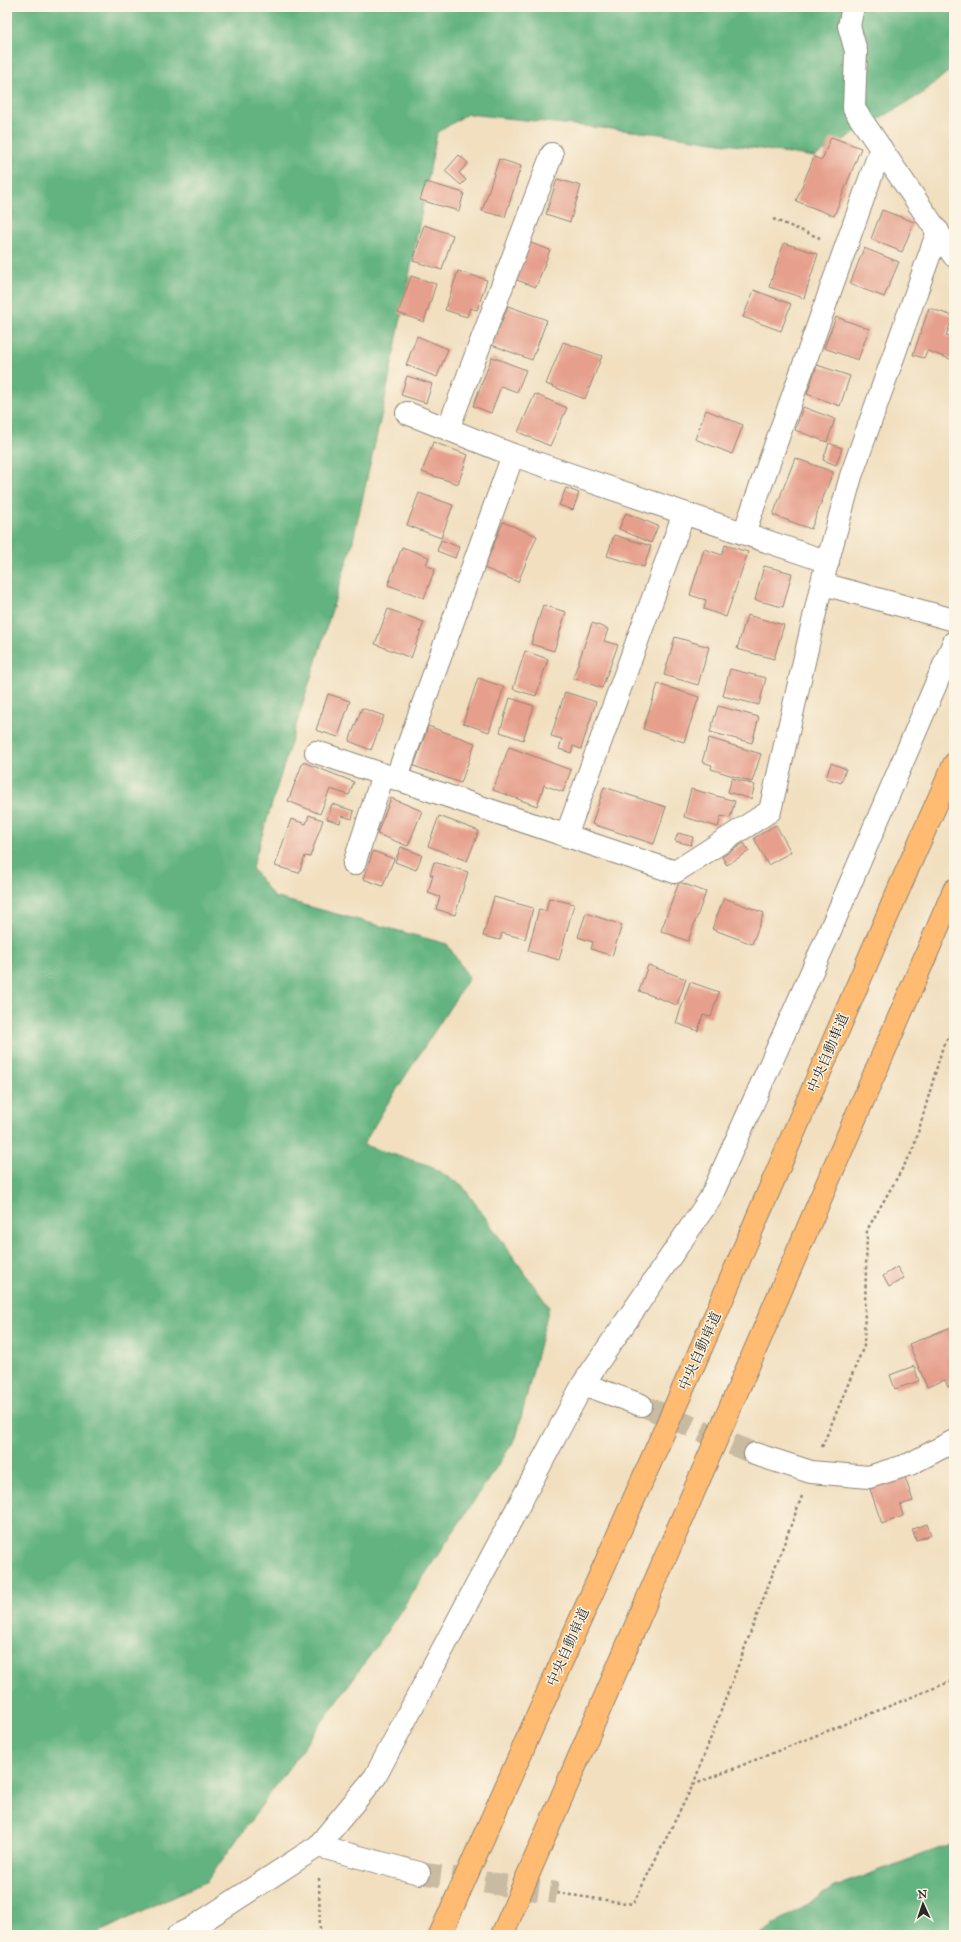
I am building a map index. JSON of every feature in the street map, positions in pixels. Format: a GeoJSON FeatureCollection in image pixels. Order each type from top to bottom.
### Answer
{"type":"FeatureCollection","features":[{"type":"Feature","properties":{"kind":"highway","name":"中央自動車道"},"geometry":{"type":"LineString","coordinates":[[440,1935],[702,1346],[900,885],[954,764]]}},
{"type":"Feature","properties":{"kind":"highway"},"geometry":{"type":"LineString","coordinates":[[502,1935],[954,890]]}},
{"type":"Feature","properties":{"kind":"highway"},"geometry":{"type":"LineString","coordinates":[[425,1935],[475,1854]]}},
{"type":"Feature","properties":{"kind":"street"},"geometry":{"type":"LineString","coordinates":[[853,7],[849,26],[856,51],[854,109],[954,256]]}},
{"type":"Feature","properties":{"kind":"street"},"geometry":{"type":"LineString","coordinates":[[744,534],[881,148]]}},
{"type":"Feature","properties":{"kind":"street"},"geometry":{"type":"LineString","coordinates":[[448,429],[552,154]]}},
{"type":"Feature","properties":{"kind":"street"},"geometry":{"type":"LineString","coordinates":[[316,752],[675,872],[770,811],[828,562],[851,476],[938,231]]}},
{"type":"Feature","properties":{"kind":"street"},"geometry":{"type":"LineString","coordinates":[[407,413],[513,455],[828,562]]}},
{"type":"Feature","properties":{"kind":"street"},"geometry":{"type":"LineString","coordinates":[[354,864],[390,777],[513,455]]}},
{"type":"Feature","properties":{"kind":"street"},"geometry":{"type":"LineString","coordinates":[[566,836],[684,513]]}},
{"type":"Feature","properties":{"kind":"street"},"geometry":{"type":"LineString","coordinates":[[823,584],[954,620]]}},
{"type":"Feature","properties":{"kind":"street"},"geometry":{"type":"LineString","coordinates":[[178,1935],[192,1928],[318,1846],[375,1777],[583,1384],[710,1199],[829,933],[954,642]]}},
{"type":"Feature","properties":{"kind":"street"},"geometry":{"type":"LineString","coordinates":[[583,1384],[641,1405]]}},
{"type":"Feature","properties":{"kind":"street"},"geometry":{"type":"LineString","coordinates":[[755,1454],[811,1472],[869,1477],[910,1464],[954,1441]]}},
{"type":"Feature","properties":{"kind":"street"},"geometry":{"type":"LineString","coordinates":[[318,1846],[419,1873]]}},
{"type":"Feature","properties":{"kind":"path"},"geometry":{"type":"LineString","coordinates":[[773,218],[846,249]]}},
{"type":"Feature","properties":{"kind":"path"},"geometry":{"type":"LineString","coordinates":[[556,1893],[632,1904],[692,1784],[811,1472],[864,1346],[867,1230],[913,1150],[943,1046],[954,1027]]}},
{"type":"Feature","properties":{"kind":"path"},"geometry":{"type":"LineString","coordinates":[[692,1784],[954,1680]]}},
{"type":"Feature","properties":{"kind":"path"},"geometry":{"type":"LineString","coordinates":[[318,1846],[320,1935]]}},
{"type":"Feature","properties":{"kind":"green space"},"geometry":{"type":"Polygon","coordinates":[[[7,7],[954,7],[954,67],[920,95],[814,157],[660,134],[467,114],[437,133],[385,399],[352,545],[252,868],[274,897],[447,944],[469,978],[386,1106],[363,1145],[428,1165],[462,1185],[549,1307],[516,1438],[381,1640],[207,1881],[93,1935],[7,1935],[7,7]]]}},
{"type":"Feature","properties":{"kind":"green space"},"geometry":{"type":"Polygon","coordinates":[[[954,1843],[954,1935],[759,1935],[834,1887],[954,1843]]]}},
{"type":"Feature","properties":{"kind":"building"},"geometry":{"type":"Polygon","coordinates":[[[831,137],[861,148],[834,216],[796,201],[814,157],[822,160],[831,137]]]}},
{"type":"Feature","properties":{"kind":"building"},"geometry":{"type":"Polygon","coordinates":[[[459,155],[468,163],[459,173],[466,180],[461,185],[445,171],[459,155]]]}},
{"type":"Feature","properties":{"kind":"building"},"geometry":{"type":"Polygon","coordinates":[[[499,159],[521,166],[505,217],[482,211],[499,159]]]}},
{"type":"Feature","properties":{"kind":"building"},"geometry":{"type":"Polygon","coordinates":[[[557,179],[581,186],[570,222],[546,214],[557,179]]]}},
{"type":"Feature","properties":{"kind":"building"},"geometry":{"type":"Polygon","coordinates":[[[426,182],[464,193],[459,211],[420,200],[426,182]]]}},
{"type":"Feature","properties":{"kind":"building"},"geometry":{"type":"Polygon","coordinates":[[[882,210],[914,222],[902,252],[871,239],[882,210]]]}},
{"type":"Feature","properties":{"kind":"building"},"geometry":{"type":"Polygon","coordinates":[[[424,225],[453,235],[442,270],[413,261],[424,225]]]}},
{"type":"Feature","properties":{"kind":"building"},"geometry":{"type":"Polygon","coordinates":[[[528,242],[550,250],[536,287],[514,279],[528,242]]]}},
{"type":"Feature","properties":{"kind":"building"},"geometry":{"type":"Polygon","coordinates":[[[784,243],[818,254],[804,298],[769,287],[784,243]]]}},
{"type":"Feature","properties":{"kind":"building"},"geometry":{"type":"Polygon","coordinates":[[[864,248],[899,262],[884,297],[850,284],[864,248]]]}},
{"type":"Feature","properties":{"kind":"building"},"geometry":{"type":"Polygon","coordinates":[[[458,271],[487,280],[477,310],[470,308],[467,317],[445,310],[458,271]]]}},
{"type":"Feature","properties":{"kind":"building"},"geometry":{"type":"Polygon","coordinates":[[[411,276],[436,284],[424,322],[398,313],[411,276]]]}},
{"type":"Feature","properties":{"kind":"building"},"geometry":{"type":"Polygon","coordinates":[[[754,290],[791,304],[781,331],[743,317],[754,290]]]}},
{"type":"Feature","properties":{"kind":"building"},"geometry":{"type":"Polygon","coordinates":[[[508,306],[547,320],[532,360],[492,345],[508,306]]]}},
{"type":"Feature","properties":{"kind":"building"},"geometry":{"type":"Polygon","coordinates":[[[929,308],[953,316],[946,336],[954,338],[953,360],[927,351],[924,358],[913,355],[929,308]]]}},
{"type":"Feature","properties":{"kind":"building"},"geometry":{"type":"Polygon","coordinates":[[[836,317],[869,329],[858,360],[824,348],[836,317]]]}},
{"type":"Feature","properties":{"kind":"building"},"geometry":{"type":"Polygon","coordinates":[[[417,336],[448,349],[437,377],[406,365],[417,336]]]}},
{"type":"Feature","properties":{"kind":"building"},"geometry":{"type":"Polygon","coordinates":[[[563,342],[602,356],[585,399],[546,384],[563,342]]]}},
{"type":"Feature","properties":{"kind":"building"},"geometry":{"type":"Polygon","coordinates":[[[492,357],[526,370],[517,392],[501,386],[491,413],[473,406],[492,357]]]}},
{"type":"Feature","properties":{"kind":"building"},"geometry":{"type":"Polygon","coordinates":[[[817,365],[850,376],[840,406],[807,394],[817,365]]]}},
{"type":"Feature","properties":{"kind":"building"},"geometry":{"type":"Polygon","coordinates":[[[407,376],[432,384],[426,403],[401,395],[407,376]]]}},
{"type":"Feature","properties":{"kind":"building"},"geometry":{"type":"Polygon","coordinates":[[[535,394],[567,408],[550,446],[518,432],[535,394]]]}},
{"type":"Feature","properties":{"kind":"building"},"geometry":{"type":"Polygon","coordinates":[[[803,407],[835,419],[827,442],[795,430],[803,407]]]}},
{"type":"Feature","properties":{"kind":"building"},"geometry":{"type":"Polygon","coordinates":[[[706,410],[743,425],[732,454],[695,439],[706,410]]]}},
{"type":"Feature","properties":{"kind":"building"},"geometry":{"type":"Polygon","coordinates":[[[433,442],[468,455],[458,484],[422,472],[433,442]]]}},
{"type":"Feature","properties":{"kind":"building"},"geometry":{"type":"Polygon","coordinates":[[[829,443],[842,448],[836,465],[823,460],[829,443]]]}},
{"type":"Feature","properties":{"kind":"building"},"geometry":{"type":"Polygon","coordinates":[[[795,458],[833,472],[811,529],[773,515],[795,458]]]}},
{"type":"Feature","properties":{"kind":"building"},"geometry":{"type":"Polygon","coordinates":[[[566,488],[579,493],[573,510],[559,505],[566,488]]]}},
{"type":"Feature","properties":{"kind":"building"},"geometry":{"type":"Polygon","coordinates":[[[419,493],[453,505],[441,538],[407,525],[419,493]]]}},
{"type":"Feature","properties":{"kind":"building"},"geometry":{"type":"Polygon","coordinates":[[[626,513],[658,526],[651,543],[619,529],[626,513]]]}},
{"type":"Feature","properties":{"kind":"building"},"geometry":{"type":"Polygon","coordinates":[[[503,522],[537,536],[518,582],[484,568],[503,522]]]}},
{"type":"Feature","properties":{"kind":"building"},"geometry":{"type":"Polygon","coordinates":[[[614,535],[651,546],[644,567],[607,556],[614,535]]]}},
{"type":"Feature","properties":{"kind":"building"},"geometry":{"type":"Polygon","coordinates":[[[441,540],[459,547],[455,558],[437,551],[441,540]]]}},
{"type":"Feature","properties":{"kind":"building"},"geometry":{"type":"Polygon","coordinates":[[[725,545],[748,552],[726,617],[704,609],[706,600],[690,595],[704,549],[722,555],[725,545]]]}},
{"type":"Feature","properties":{"kind":"building"},"geometry":{"type":"Polygon","coordinates":[[[402,547],[429,557],[426,565],[435,569],[424,598],[388,585],[402,547]]]}},
{"type":"Feature","properties":{"kind":"building"},"geometry":{"type":"Polygon","coordinates":[[[764,566],[792,573],[783,607],[755,600],[764,566]]]}},
{"type":"Feature","properties":{"kind":"building"},"geometry":{"type":"Polygon","coordinates":[[[543,605],[566,612],[554,651],[531,644],[543,605]]]}},
{"type":"Feature","properties":{"kind":"building"},"geometry":{"type":"Polygon","coordinates":[[[388,609],[424,622],[411,658],[375,644],[388,609]]]}},
{"type":"Feature","properties":{"kind":"building"},"geometry":{"type":"Polygon","coordinates":[[[747,615],[784,625],[774,659],[737,649],[747,615]]]}},
{"type":"Feature","properties":{"kind":"building"},"geometry":{"type":"Polygon","coordinates":[[[592,623],[608,629],[604,641],[618,645],[602,688],[573,678],[592,623]]]}},
{"type":"Feature","properties":{"kind":"building"},"geometry":{"type":"Polygon","coordinates":[[[675,637],[709,647],[698,685],[664,675],[675,637]]]}},
{"type":"Feature","properties":{"kind":"building"},"geometry":{"type":"Polygon","coordinates":[[[525,651],[548,659],[536,696],[513,689],[525,651]]]}},
{"type":"Feature","properties":{"kind":"building"},"geometry":{"type":"Polygon","coordinates":[[[730,669],[766,678],[759,705],[723,696],[730,669]]]}},
{"type":"Feature","properties":{"kind":"building"},"geometry":{"type":"Polygon","coordinates":[[[478,678],[504,687],[489,732],[463,723],[478,678]]]}},
{"type":"Feature","properties":{"kind":"building"},"geometry":{"type":"Polygon","coordinates":[[[658,684],[699,697],[684,742],[643,729],[658,684]]]}},
{"type":"Feature","properties":{"kind":"building"},"geometry":{"type":"Polygon","coordinates":[[[565,692],[596,702],[581,749],[573,746],[571,753],[559,749],[562,739],[551,736],[565,692]]]}},
{"type":"Feature","properties":{"kind":"building"},"geometry":{"type":"Polygon","coordinates":[[[328,694],[350,701],[338,737],[316,730],[328,694]]]}},
{"type":"Feature","properties":{"kind":"building"},"geometry":{"type":"Polygon","coordinates":[[[510,698],[534,706],[523,740],[500,732],[510,698]]]}},
{"type":"Feature","properties":{"kind":"building"},"geometry":{"type":"Polygon","coordinates":[[[718,706],[759,717],[752,743],[710,732],[718,706]]]}},
{"type":"Feature","properties":{"kind":"building"},"geometry":{"type":"Polygon","coordinates":[[[362,708],[384,716],[371,750],[349,741],[362,708]]]}},
{"type":"Feature","properties":{"kind":"building"},"geometry":{"type":"Polygon","coordinates":[[[428,726],[475,743],[461,783],[414,766],[428,726]]]}},
{"type":"Feature","properties":{"kind":"building"},"geometry":{"type":"Polygon","coordinates":[[[709,738],[761,754],[752,782],[711,769],[712,765],[702,762],[709,738]]]}},
{"type":"Feature","properties":{"kind":"building"},"geometry":{"type":"Polygon","coordinates":[[[509,747],[571,770],[563,792],[544,785],[537,806],[493,790],[509,747]]]}},
{"type":"Feature","properties":{"kind":"building"},"geometry":{"type":"Polygon","coordinates":[[[303,762],[354,782],[349,795],[330,789],[320,814],[288,801],[303,762]]]}},
{"type":"Feature","properties":{"kind":"building"},"geometry":{"type":"Polygon","coordinates":[[[831,763],[846,769],[841,783],[826,778],[831,763]]]}},
{"type":"Feature","properties":{"kind":"building"},"geometry":{"type":"Polygon","coordinates":[[[732,778],[755,785],[751,799],[728,792],[732,778]]]}},
{"type":"Feature","properties":{"kind":"building"},"geometry":{"type":"Polygon","coordinates":[[[604,787],[666,807],[654,844],[592,824],[604,787]]]}},
{"type":"Feature","properties":{"kind":"building"},"geometry":{"type":"Polygon","coordinates":[[[691,789],[735,801],[730,818],[721,816],[718,827],[684,817],[691,789]]]}},
{"type":"Feature","properties":{"kind":"building"},"geometry":{"type":"Polygon","coordinates":[[[391,798],[422,811],[408,846],[377,834],[391,798]]]}},
{"type":"Feature","properties":{"kind":"building"},"geometry":{"type":"Polygon","coordinates":[[[332,804],[354,811],[352,819],[342,816],[340,823],[327,819],[332,804]]]}},
{"type":"Feature","properties":{"kind":"building"},"geometry":{"type":"Polygon","coordinates":[[[309,815],[323,820],[310,857],[305,856],[299,873],[275,866],[291,819],[306,824],[309,815]]]}},
{"type":"Feature","properties":{"kind":"building"},"geometry":{"type":"Polygon","coordinates":[[[439,816],[479,831],[467,861],[428,846],[439,816]]]}},
{"type":"Feature","properties":{"kind":"building"},"geometry":{"type":"Polygon","coordinates":[[[776,825],[791,852],[768,865],[754,838],[776,825]]]}},
{"type":"Feature","properties":{"kind":"building"},"geometry":{"type":"Polygon","coordinates":[[[678,833],[693,837],[691,845],[675,841],[678,833]]]}},
{"type":"Feature","properties":{"kind":"building"},"geometry":{"type":"Polygon","coordinates":[[[744,843],[749,851],[727,865],[722,857],[744,843]]]}},
{"type":"Feature","properties":{"kind":"building"},"geometry":{"type":"Polygon","coordinates":[[[401,847],[422,855],[416,870],[395,862],[401,847]]]}},
{"type":"Feature","properties":{"kind":"building"},"geometry":{"type":"Polygon","coordinates":[[[373,851],[394,859],[383,886],[363,879],[373,851]]]}},
{"type":"Feature","properties":{"kind":"building"},"geometry":{"type":"Polygon","coordinates":[[[434,862],[468,872],[455,915],[436,909],[440,897],[428,893],[433,875],[430,875],[434,862]]]}},
{"type":"Feature","properties":{"kind":"building"},"geometry":{"type":"Polygon","coordinates":[[[679,882],[706,892],[688,941],[661,931],[679,882]]]}},
{"type":"Feature","properties":{"kind":"building"},"geometry":{"type":"Polygon","coordinates":[[[494,897],[533,908],[525,939],[502,933],[500,940],[483,936],[494,897]]]}},
{"type":"Feature","properties":{"kind":"building"},"geometry":{"type":"Polygon","coordinates":[[[549,898],[574,904],[559,960],[528,951],[539,909],[546,911],[549,898]]]}},
{"type":"Feature","properties":{"kind":"building"},"geometry":{"type":"Polygon","coordinates":[[[724,898],[764,913],[752,944],[712,929],[724,898]]]}},
{"type":"Feature","properties":{"kind":"building"},"geometry":{"type":"Polygon","coordinates":[[[586,913],[622,925],[612,956],[591,949],[593,942],[578,937],[586,913]]]}},
{"type":"Feature","properties":{"kind":"building"},"geometry":{"type":"Polygon","coordinates":[[[648,965],[686,979],[677,1005],[639,991],[648,965]]]}},
{"type":"Feature","properties":{"kind":"building"},"geometry":{"type":"Polygon","coordinates":[[[690,982],[719,992],[711,1017],[703,1015],[698,1031],[676,1023],[690,982]]]}},
{"type":"Feature","properties":{"kind":"building"},"geometry":{"type":"Polygon","coordinates":[[[897,1267],[904,1278],[889,1287],[883,1276],[897,1267]]]}},
{"type":"Feature","properties":{"kind":"building"},"geometry":{"type":"Polygon","coordinates":[[[954,1326],[954,1385],[948,1387],[945,1380],[927,1387],[909,1344],[954,1326]]]}},
{"type":"Feature","properties":{"kind":"building"},"geometry":{"type":"Polygon","coordinates":[[[914,1366],[919,1381],[895,1389],[890,1375],[914,1366]]]}},
{"type":"Feature","properties":{"kind":"building"},"geometry":{"type":"Polygon","coordinates":[[[905,1477],[913,1501],[900,1505],[903,1516],[882,1524],[870,1489],[905,1477]]]}},
{"type":"Feature","properties":{"kind":"building"},"geometry":{"type":"Polygon","coordinates":[[[927,1524],[931,1535],[916,1540],[912,1529],[927,1524]]]}},
{"type":"Feature","properties":{"kind":"tunnel"},"geometry":{"type":"LineString","coordinates":[[641,1405],[755,1454]]}},
{"type":"Feature","properties":{"kind":"tunnel"},"geometry":{"type":"LineString","coordinates":[[419,1873],[557,1893]]}}]}
